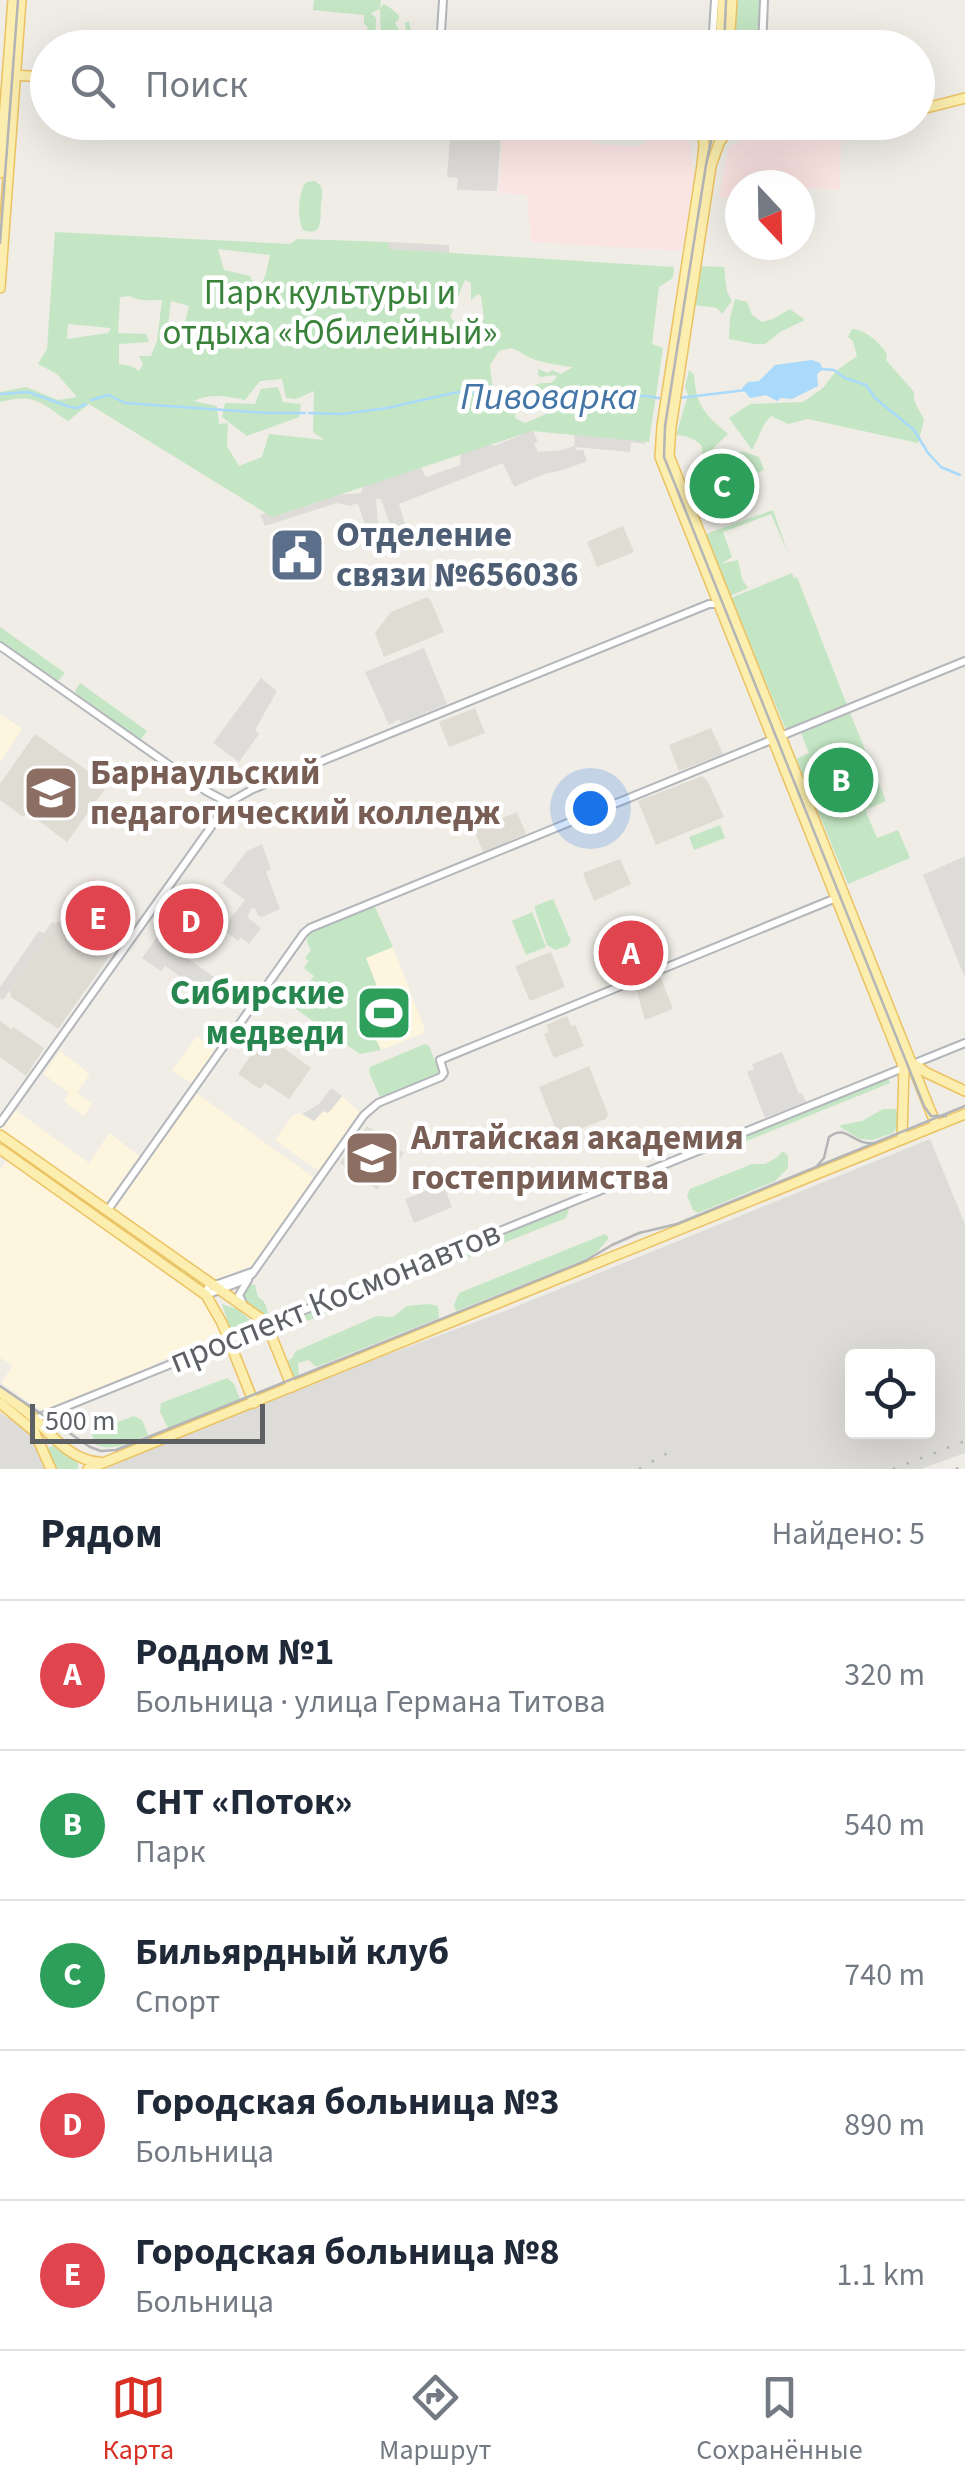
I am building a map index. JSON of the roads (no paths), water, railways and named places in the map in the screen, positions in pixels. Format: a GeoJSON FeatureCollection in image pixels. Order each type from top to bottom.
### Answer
{"type":"FeatureCollection","features":[{"type":"Feature","properties":{"kind":"main road"},"geometry":{"type":"LineString","coordinates":[[0,173],[13,0]]}},
{"type":"Feature","properties":{"kind":"main road"},"geometry":{"type":"LineString","coordinates":[[0,288],[8,75],[21,0]]}},
{"type":"Feature","properties":{"kind":"main road"},"geometry":{"type":"LineString","coordinates":[[721,30],[723,0]]}},
{"type":"Feature","properties":{"kind":"main road"},"geometry":{"type":"LineString","coordinates":[[731,30],[732,0]]}},
{"type":"Feature","properties":{"kind":"main road"},"geometry":{"type":"LineString","coordinates":[[935,106],[965,98]]}},
{"type":"Feature","properties":{"kind":"main road"},"geometry":{"type":"LineString","coordinates":[[703,140],[659,452],[908,1066],[936,1125]]}},
{"type":"Feature","properties":{"kind":"main road"},"geometry":{"type":"LineString","coordinates":[[721,140],[712,166],[669,445],[670,462],[722,603]]}},
{"type":"Feature","properties":{"kind":"main road"},"geometry":{"type":"LineString","coordinates":[[908,1066],[965,1091]]}},
{"type":"Feature","properties":{"kind":"main road"},"geometry":{"type":"LineString","coordinates":[[902,1140],[908,1066]]}},
{"type":"Feature","properties":{"kind":"main road","name":"проспект Космонавтов"},"geometry":{"type":"LineString","coordinates":[[88,1469],[965,1114]]}},
{"type":"Feature","properties":{"kind":"main road"},"geometry":{"type":"LineString","coordinates":[[0,1135],[40,1170],[206,1295],[254,1402]]}},
{"type":"Feature","properties":{"kind":"main road"},"geometry":{"type":"LineString","coordinates":[[0,1149],[107,1211],[260,1318],[267,1325],[292,1387]]}},
{"type":"Feature","properties":{"kind":"main road"},"geometry":{"type":"LineString","coordinates":[[0,1392],[6,1404],[79,1456],[91,1462],[112,1460]]}},
{"type":"Feature","properties":{"kind":"main road"},"geometry":{"type":"LineString","coordinates":[[30,1421],[52,1469]]}},
{"type":"Feature","properties":{"kind":"main road"},"geometry":{"type":"LineString","coordinates":[[45,1453],[51,1444],[63,1445]]}},
{"type":"Feature","properties":{"kind":"main road"},"geometry":{"type":"LineString","coordinates":[[79,1456],[80,1469]]}},
{"type":"Feature","properties":{"kind":"street"},"geometry":{"type":"LineString","coordinates":[[441,30],[443,0]]}},
{"type":"Feature","properties":{"kind":"street"},"geometry":{"type":"LineString","coordinates":[[713,30],[715,0]]}},
{"type":"Feature","properties":{"kind":"street"},"geometry":{"type":"LineString","coordinates":[[763,30],[764,0]]}},
{"type":"Feature","properties":{"kind":"street"},"geometry":{"type":"LineString","coordinates":[[0,1123],[228,802],[684,614],[722,603]]}},
{"type":"Feature","properties":{"kind":"street"},"geometry":{"type":"LineString","coordinates":[[0,646],[206,791],[228,802]]}},
{"type":"Feature","properties":{"kind":"street"},"geometry":{"type":"LineString","coordinates":[[107,1211],[307,930],[965,661]]}},
{"type":"Feature","properties":{"kind":"street"},"geometry":{"type":"LineString","coordinates":[[246,1309],[239,1295],[254,1271],[364,1115],[378,1103],[442,1077],[440,1060],[841,896]]}},
{"type":"Feature","properties":{"kind":"street","name":"проспект Космонавтов"},"geometry":{"type":"LineString","coordinates":[[30,1421],[965,1043]]}},
{"type":"Feature","properties":{"kind":"street"},"geometry":{"type":"LineString","coordinates":[[206,1295],[216,1287],[245,1280],[254,1271]]}},
{"type":"Feature","properties":{"kind":"water"},"geometry":{"type":"Polygon","coordinates":[[[812,360],[823,369],[817,374],[818,386],[792,399],[777,401],[766,395],[750,398],[742,388],[748,382],[759,381],[775,365],[812,360]]]}},
{"type":"Feature","properties":{"kind":"waterway","name":"Пивоварка"},"geometry":{"type":"LineString","coordinates":[[820,369],[834,370],[866,385],[875,398],[914,430],[941,467],[960,475]]}},
{"type":"Feature","properties":{"kind":"waterway","name":"Пивоварка"},"geometry":{"type":"LineString","coordinates":[[679,398],[746,390]]}},
{"type":"Feature","properties":{"kind":"waterway","name":"Пивоварка"},"geometry":{"type":"LineString","coordinates":[[309,413],[343,414],[387,408],[469,391],[495,401],[525,403],[569,401],[582,395],[663,399]]}},
{"type":"Feature","properties":{"kind":"waterway","name":"Пивоварка"},"geometry":{"type":"LineString","coordinates":[[0,394],[28,392],[70,407],[86,404]]}},
{"type":"Feature","properties":{"kind":"waterway","name":"Пивоварка"},"geometry":{"type":"LineString","coordinates":[[91,400],[109,395],[125,403],[305,413]]}},
{"type":"Feature","properties":{"kind":"tram line"},"geometry":{"type":"LineString","coordinates":[[0,243],[18,0]]}},
{"type":"Feature","properties":{"kind":"tram line"},"geometry":{"type":"LineString","coordinates":[[725,30],[726,0]]}},
{"type":"Feature","properties":{"kind":"tram line"},"geometry":{"type":"LineString","coordinates":[[711,140],[665,426],[664,457],[924,1106],[931,1116],[946,1116]]}},
{"type":"Feature","properties":{"kind":"tram line"},"geometry":{"type":"LineString","coordinates":[[0,1386],[90,1447],[116,1450],[585,1261],[639,1233],[677,1224],[965,1106]]}},
{"type":"Feature","properties":{"kind":"tram line"},"geometry":{"type":"LineString","coordinates":[[816,1167],[824,1158],[829,1137],[835,1133],[874,1143]]}},
{"type":"Feature","properties":{"kind":"railway"},"geometry":{"type":"LineString","coordinates":[[893,1469],[965,1441]]}},
{"type":"Feature","properties":{"kind":"railway"},"geometry":{"type":"LineString","coordinates":[[639,1469],[671,1451]]}},
{"type":"Feature","properties":{"kind":"railway"},"geometry":{"type":"LineString","coordinates":[[956,1469],[965,1465]]}},
{"type":"Feature","properties":{"kind":"place","name":"Бильярдный клуб"},"geometry":{"type":"Point","coordinates":[722,486]}},
{"type":"Feature","properties":{"kind":"place","name":"Отделение связи №656036"},"geometry":{"type":"Point","coordinates":[297,555]}},
{"type":"Feature","properties":{"kind":"place","name":"СНТ «Поток»"},"geometry":{"type":"Point","coordinates":[841,780]}},
{"type":"Feature","properties":{"kind":"place","name":"Барнаульский педагогический колледж"},"geometry":{"type":"Point","coordinates":[51,793]}},
{"type":"Feature","properties":{"kind":"place","name":"Городская больница №8"},"geometry":{"type":"Point","coordinates":[98,918]}},
{"type":"Feature","properties":{"kind":"place","name":"Городская больница №3"},"geometry":{"type":"Point","coordinates":[191,921]}},
{"type":"Feature","properties":{"kind":"place","name":"Роддом №1"},"geometry":{"type":"Point","coordinates":[631,953]}},
{"type":"Feature","properties":{"kind":"place","name":"Сибирские медведи"},"geometry":{"type":"Point","coordinates":[384,1013]}},
{"type":"Feature","properties":{"kind":"place","name":"Алтайская академия гостеприимства"},"geometry":{"type":"Point","coordinates":[372,1158]}},
{"type":"Feature","properties":{"kind":"park label","name":"Парк культуры и отдыха «Юбилейный»"},"geometry":{"type":"Point","coordinates":[330,313]}}]}
